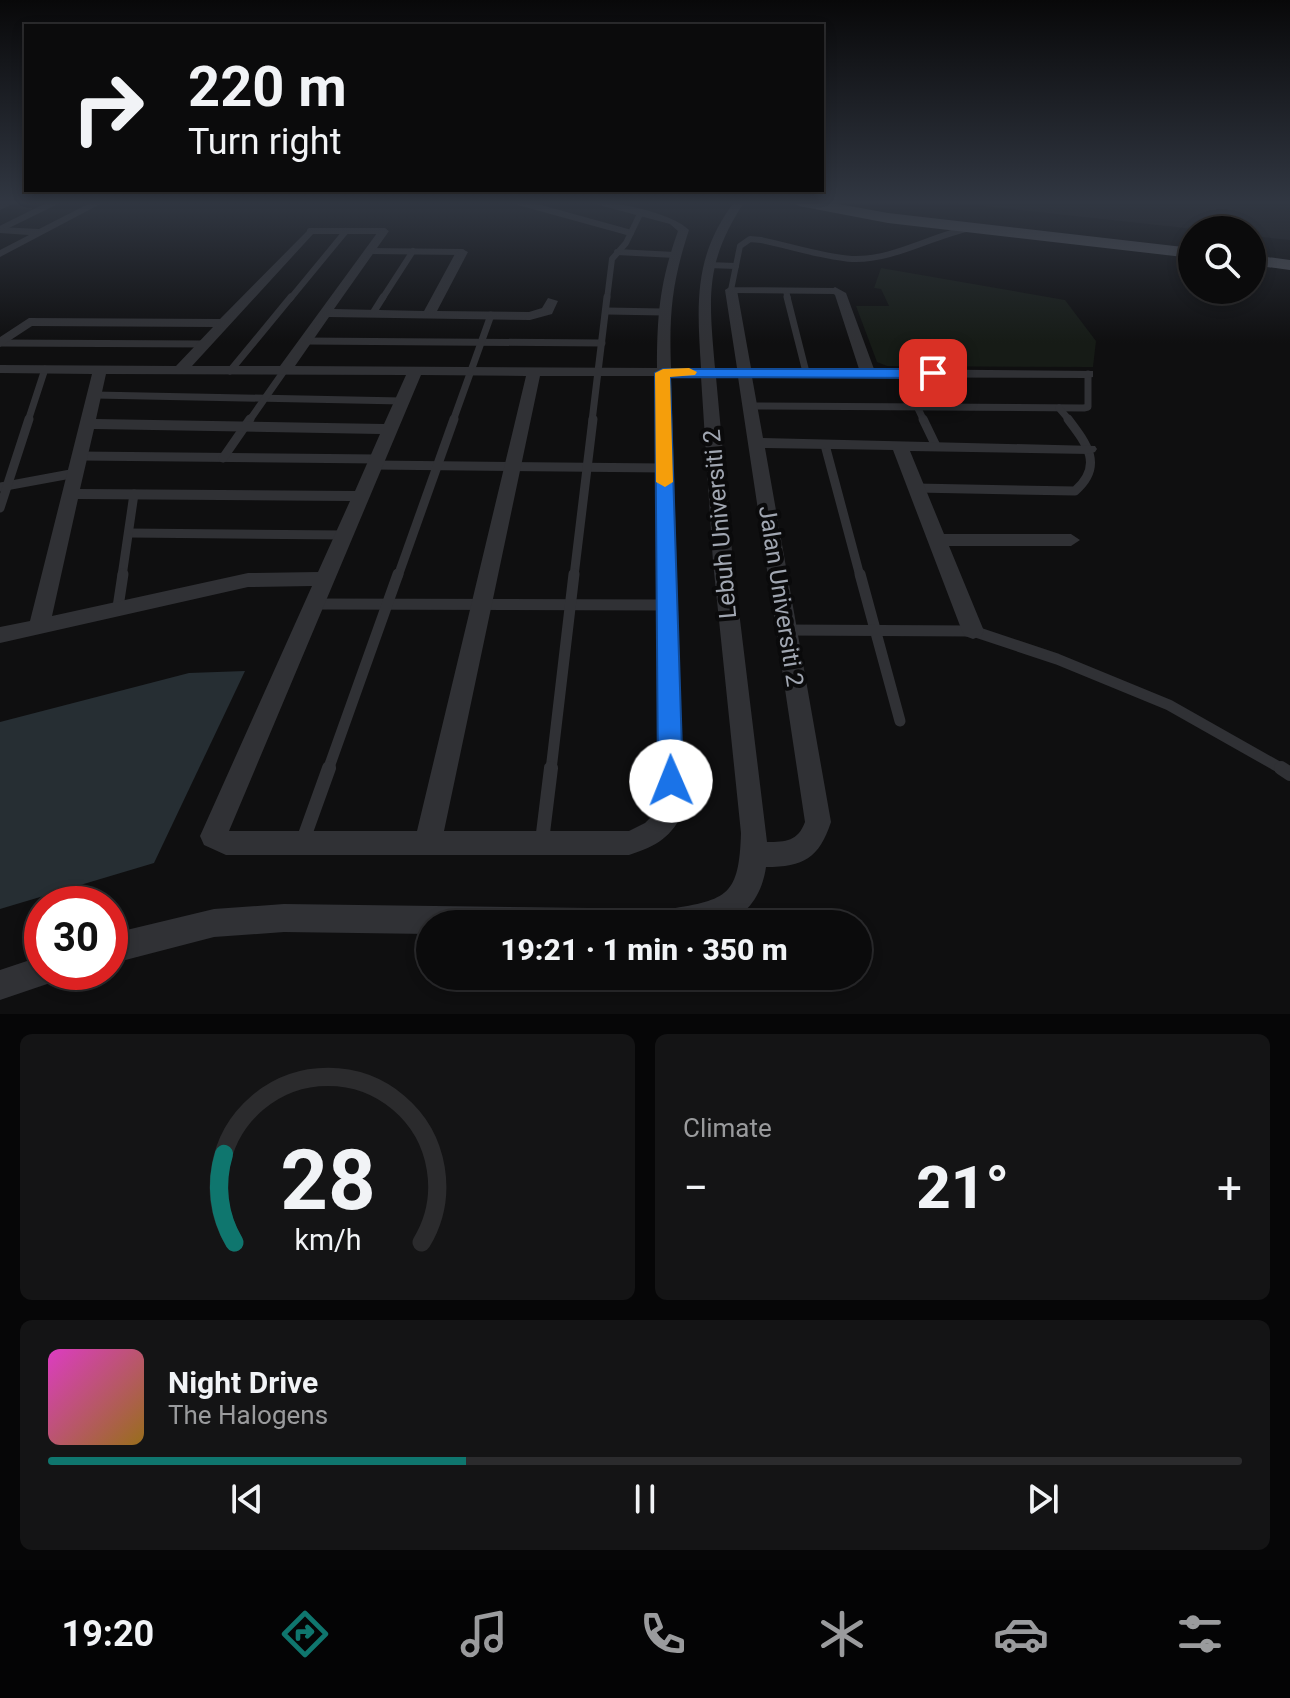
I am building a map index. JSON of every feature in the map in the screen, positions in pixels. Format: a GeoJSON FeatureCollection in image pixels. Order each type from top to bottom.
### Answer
{"type":"FeatureCollection","features":[{"type":"Feature","properties":{"kind":"main road"},"geometry":{"type":"LineString","coordinates":[[1150,248],[1178,251]]}},
{"type":"Feature","properties":{"kind":"main road"},"geometry":{"type":"LineString","coordinates":[[1266,253],[1290,256]]}},
{"type":"Feature","properties":{"kind":"main road"},"geometry":{"type":"LineString","coordinates":[[1266,262],[1290,265]]}},
{"type":"Feature","properties":{"kind":"street"},"geometry":{"type":"LineString","coordinates":[[180,370],[294,248]]}},
{"type":"Feature","properties":{"kind":"street"},"geometry":{"type":"LineString","coordinates":[[284,371],[372,248]]}},
{"type":"Feature","properties":{"kind":"street"},"geometry":{"type":"LineString","coordinates":[[415,372],[213,836],[226,843],[629,843],[648,837],[665,826],[671,810],[663,312],[677,248]]}},
{"type":"Feature","properties":{"kind":"street","name":"Lebuh Universiti 2"},"geometry":{"type":"LineString","coordinates":[[713,248],[703,303],[707,372],[728,609],[755,855]]}},
{"type":"Feature","properties":{"kind":"street"},"geometry":{"type":"LineString","coordinates":[[429,314],[462,252]]}},
{"type":"Feature","properties":{"kind":"street","name":"Jalan Universiti 2"},"geometry":{"type":"LineString","coordinates":[[731,290],[818,822],[814,835],[802,850],[793,854],[755,855]]}},
{"type":"Feature","properties":{"kind":"street"},"geometry":{"type":"LineString","coordinates":[[835,291],[840,293],[868,373]]}},
{"type":"Feature","properties":{"kind":"street"},"geometry":{"type":"LineString","coordinates":[[325,313],[538,314],[547,311],[552,301]]}},
{"type":"Feature","properties":{"kind":"street"},"geometry":{"type":"LineString","coordinates":[[0,343],[29,322],[224,323]]}},
{"type":"Feature","properties":{"kind":"street"},"geometry":{"type":"LineString","coordinates":[[0,369],[1088,374]]}},
{"type":"Feature","properties":{"kind":"street"},"geometry":{"type":"LineString","coordinates":[[39,625],[100,370]]}},
{"type":"Feature","properties":{"kind":"street"},"geometry":{"type":"LineString","coordinates":[[428,843],[534,372]]}},
{"type":"Feature","properties":{"kind":"street"},"geometry":{"type":"LineString","coordinates":[[88,424],[390,429]]}},
{"type":"Feature","properties":{"kind":"street"},"geometry":{"type":"LineString","coordinates":[[756,443],[1089,449]]}},
{"type":"Feature","properties":{"kind":"street"},"geometry":{"type":"LineString","coordinates":[[900,446],[973,631]]}},
{"type":"Feature","properties":{"kind":"street"},"geometry":{"type":"LineString","coordinates":[[71,494],[361,496]]}},
{"type":"Feature","properties":{"kind":"street"},"geometry":{"type":"LineString","coordinates":[[937,540],[1071,540]]}},
{"type":"Feature","properties":{"kind":"street"},"geometry":{"type":"LineString","coordinates":[[0,635],[265,577],[325,579]]}},
{"type":"Feature","properties":{"kind":"street"},"geometry":{"type":"LineString","coordinates":[[128,944],[214,923],[284,918],[629,924],[702,918],[725,911],[743,896],[752,877],[755,855]]}},
{"type":"Feature","properties":{"kind":"street"},"geometry":{"type":"LineString","coordinates":[[0,985],[24,977]]}},
{"type":"Feature","properties":{"kind":"lane"},"geometry":{"type":"LineString","coordinates":[[230,371],[332,248]]}},
{"type":"Feature","properties":{"kind":"lane"},"geometry":{"type":"LineString","coordinates":[[542,842],[597,373],[612,259],[620,248]]}},
{"type":"Feature","properties":{"kind":"lane"},"geometry":{"type":"LineString","coordinates":[[740,248],[731,290],[835,291]]}},
{"type":"Feature","properties":{"kind":"lane"},"geometry":{"type":"LineString","coordinates":[[798,248],[854,259],[910,248]]}},
{"type":"Feature","properties":{"kind":"lane"},"geometry":{"type":"LineString","coordinates":[[370,251],[462,252]]}},
{"type":"Feature","properties":{"kind":"lane"},"geometry":{"type":"LineString","coordinates":[[373,313],[413,251]]}},
{"type":"Feature","properties":{"kind":"lane"},"geometry":{"type":"LineString","coordinates":[[617,252],[675,255]]}},
{"type":"Feature","properties":{"kind":"lane"},"geometry":{"type":"LineString","coordinates":[[708,265],[736,266]]}},
{"type":"Feature","properties":{"kind":"lane"},"geometry":{"type":"LineString","coordinates":[[786,291],[806,372]]}},
{"type":"Feature","properties":{"kind":"lane"},"geometry":{"type":"LineString","coordinates":[[607,311],[663,312]]}},
{"type":"Feature","properties":{"kind":"lane"},"geometry":{"type":"LineString","coordinates":[[302,843],[491,315]]}},
{"type":"Feature","properties":{"kind":"lane"},"geometry":{"type":"LineString","coordinates":[[305,341],[602,343]]}},
{"type":"Feature","properties":{"kind":"lane"},"geometry":{"type":"LineString","coordinates":[[0,343],[205,344]]}},
{"type":"Feature","properties":{"kind":"lane"},"geometry":{"type":"LineString","coordinates":[[0,508],[4,486],[45,369]]}},
{"type":"Feature","properties":{"kind":"lane"},"geometry":{"type":"LineString","coordinates":[[223,458],[284,371]]}},
{"type":"Feature","properties":{"kind":"lane"},"geometry":{"type":"LineString","coordinates":[[901,373],[936,446]]}},
{"type":"Feature","properties":{"kind":"lane"},"geometry":{"type":"LineString","coordinates":[[750,406],[1088,407],[1088,374]]}},
{"type":"Feature","properties":{"kind":"lane"},"geometry":{"type":"LineString","coordinates":[[95,395],[402,401]]}},
{"type":"Feature","properties":{"kind":"lane"},"geometry":{"type":"LineString","coordinates":[[916,488],[1075,491],[1083,486],[1092,468],[1089,449],[1059,408]]}},
{"type":"Feature","properties":{"kind":"lane"},"geometry":{"type":"LineString","coordinates":[[825,445],[900,721]]}},
{"type":"Feature","properties":{"kind":"lane"},"geometry":{"type":"LineString","coordinates":[[4,486],[78,464],[223,458],[437,466],[664,468]]}},
{"type":"Feature","properties":{"kind":"lane"},"geometry":{"type":"LineString","coordinates":[[118,607],[134,494]]}},
{"type":"Feature","properties":{"kind":"lane"},"geometry":{"type":"LineString","coordinates":[[129,533],[344,535]]}},
{"type":"Feature","properties":{"kind":"lane"},"geometry":{"type":"LineString","coordinates":[[314,604],[667,605]]}},
{"type":"Feature","properties":{"kind":"lane"},"geometry":{"type":"LineString","coordinates":[[786,630],[973,631],[1057,659],[1169,705],[1241,742],[1290,774]]}},
{"type":"Feature","properties":{"kind":"shaded area"},"geometry":{"type":"Polygon","coordinates":[[[881,268],[1065,300],[1096,341],[1093,367],[887,366],[877,362],[856,306],[889,306],[881,289],[874,288],[881,268]]]}},
{"type":"Feature","properties":{"kind":"shaded area"},"geometry":{"type":"Polygon","coordinates":[[[245,671],[154,863],[77,886],[24,886],[24,902],[0,909],[0,722],[189,673],[245,671]]]}},
{"type":"Feature","properties":{"kind":"slow traffic"},"geometry":{"type":"LineString","coordinates":[[665,482],[663,373],[689,372]]}},
{"type":"Feature","properties":{"kind":"route"},"geometry":{"type":"LineString","coordinates":[[671,781],[663,373],[933,373]]}}]}
